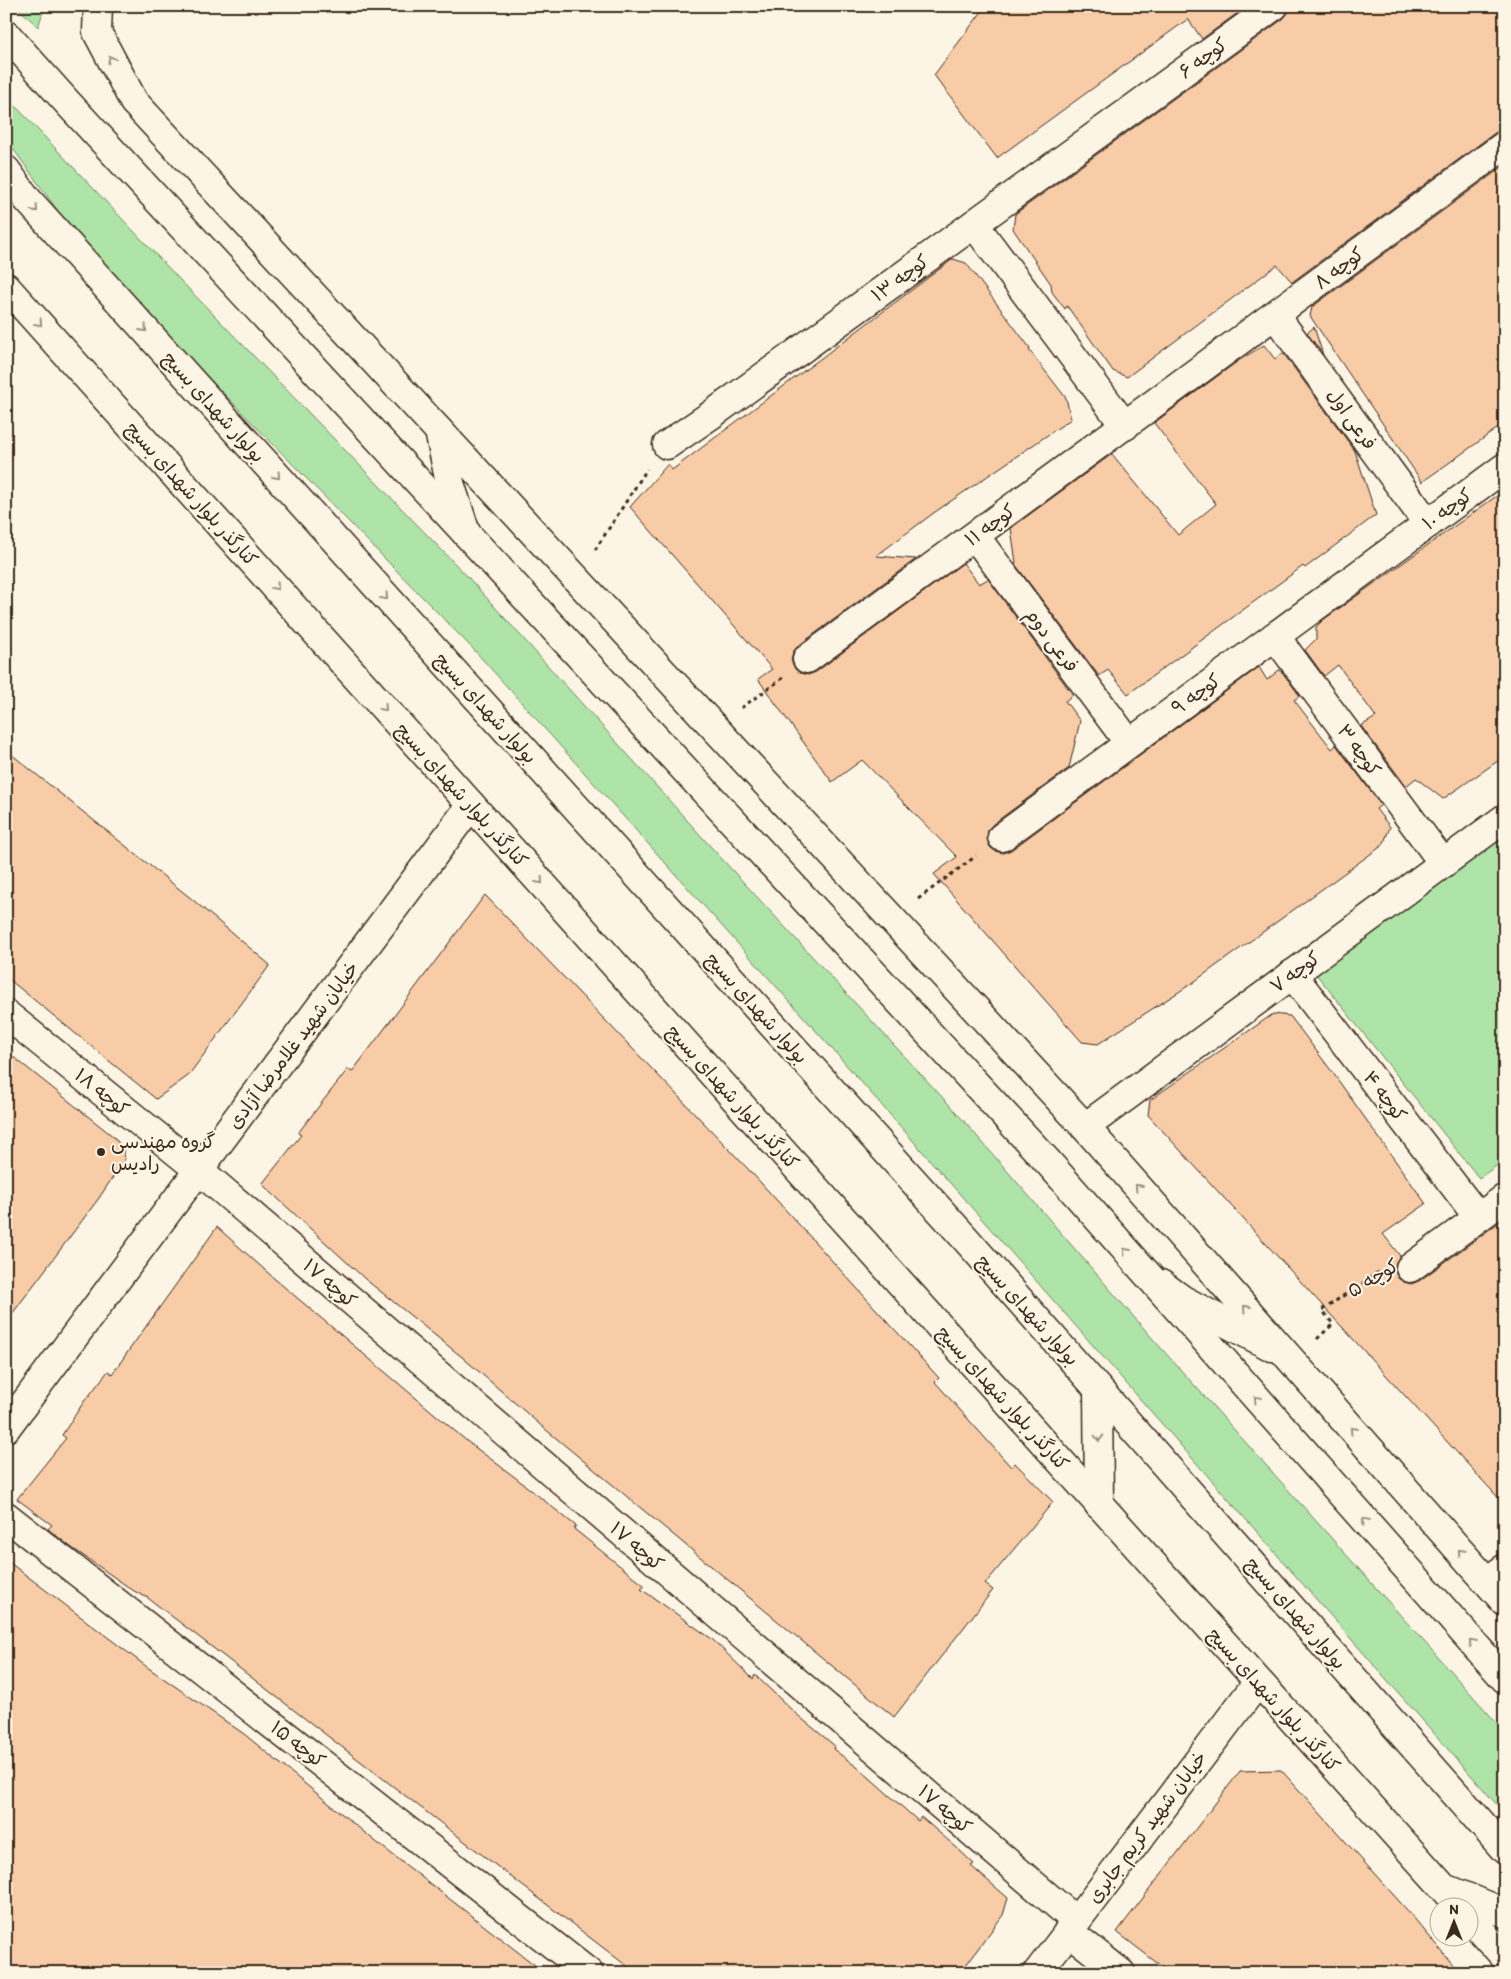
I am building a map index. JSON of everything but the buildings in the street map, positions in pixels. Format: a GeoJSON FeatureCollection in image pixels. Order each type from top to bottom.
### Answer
{"type":"FeatureCollection","features":[{"type":"Feature","properties":{"kind":"street"},"geometry":{"type":"LineString","coordinates":[[98,6],[97,32],[134,102],[1085,1127],[1289,1357],[1496,1574],[1505,1602]]}},
{"type":"Feature","properties":{"kind":"street","name":"کوچه ۶"},"geometry":{"type":"LineString","coordinates":[[1132,109],[1273,7]]}},
{"type":"Feature","properties":{"kind":"street"},"geometry":{"type":"LineString","coordinates":[[6,34],[72,108],[1041,1155],[1505,1679]]}},
{"type":"Feature","properties":{"kind":"street","name":"کوچه ۱۳"},"geometry":{"type":"LineString","coordinates":[[666,445],[1132,109]]}},
{"type":"Feature","properties":{"kind":"street","name":"کوچه ۸"},"geometry":{"type":"LineString","coordinates":[[1173,390],[1505,144]]}},
{"type":"Feature","properties":{"kind":"street","name":"بولوار شهدای بسیج"},"geometry":{"type":"LineString","coordinates":[[6,170],[27,200],[957,1230],[1505,1850]]}},
{"type":"Feature","properties":{"kind":"street"},"geometry":{"type":"LineString","coordinates":[[974,224],[1124,426]]}},
{"type":"Feature","properties":{"kind":"street","name":"کنارگذر بلوار شهدای بسیج"},"geometry":{"type":"LineString","coordinates":[[6,287],[1451,1896]]}},
{"type":"Feature","properties":{"kind":"street","name":"فرعی اول"},"geometry":{"type":"LineString","coordinates":[[1276,315],[1428,524]]}},
{"type":"Feature","properties":{"kind":"street","name":"کوچه ۱۱"},"geometry":{"type":"LineString","coordinates":[[808,659],[1173,390]]}},
{"type":"Feature","properties":{"kind":"street"},"geometry":{"type":"LineString","coordinates":[[438,429],[450,483],[466,533]]}},
{"type":"Feature","properties":{"kind":"street","name":"کوچه ۱۰"},"geometry":{"type":"LineString","coordinates":[[1390,551],[1505,467]]}},
{"type":"Feature","properties":{"kind":"street","name":"فرعی دوم"},"geometry":{"type":"LineString","coordinates":[[975,536],[1129,743]]}},
{"type":"Feature","properties":{"kind":"street","name":"کوچه ۹"},"geometry":{"type":"LineString","coordinates":[[1002,837],[1390,551]]}},
{"type":"Feature","properties":{"kind":"street","name":"کوچه ۳"},"geometry":{"type":"LineString","coordinates":[[1276,636],[1443,863]]}},
{"type":"Feature","properties":{"kind":"street","name":"خیابان شهید غلامرضا آزادی"},"geometry":{"type":"LineString","coordinates":[[6,1428],[472,805]]}},
{"type":"Feature","properties":{"kind":"street","name":"کوچه ۷"},"geometry":{"type":"LineString","coordinates":[[1085,1127],[1505,818]]}},
{"type":"Feature","properties":{"kind":"street","name":"کوچه ۴"},"geometry":{"type":"LineString","coordinates":[[1292,974],[1478,1218]]}},
{"type":"Feature","properties":{"kind":"street","name":"کوچه ۱۸"},"geometry":{"type":"LineString","coordinates":[[6,1014],[198,1170]]}},
{"type":"Feature","properties":{"kind":"street","name":"کوچه ۱۷"},"geometry":{"type":"LineString","coordinates":[[198,1170],[1072,1926],[1121,1973]]}},
{"type":"Feature","properties":{"kind":"street","name":"کوچه ۵"},"geometry":{"type":"LineString","coordinates":[[1410,1268],[1505,1198]]}},
{"type":"Feature","properties":{"kind":"street"},"geometry":{"type":"LineString","coordinates":[[1148,1275],[1183,1300],[1289,1357]]}},
{"type":"Feature","properties":{"kind":"street"},"geometry":{"type":"LineString","coordinates":[[1098,1390],[1099,1505]]}},
{"type":"Feature","properties":{"kind":"street","name":"کوچه ۱۵"},"geometry":{"type":"LineString","coordinates":[[6,1516],[589,1973]]}},
{"type":"Feature","properties":{"kind":"street","name":"خیابان شهید کریم جابری"},"geometry":{"type":"LineString","coordinates":[[1037,1973],[1258,1682]]}},
{"type":"Feature","properties":{"kind":"street"},"geometry":{"type":"LineString","coordinates":[[1478,1905],[1505,1913]]}},
{"type":"Feature","properties":{"kind":"street"},"geometry":{"type":"LineString","coordinates":[[1478,1927],[1505,1956]]}},
{"type":"Feature","properties":{"kind":"path"},"geometry":{"type":"LineString","coordinates":[[577,580],[648,469],[666,445]]}},
{"type":"Feature","properties":{"kind":"path"},"geometry":{"type":"LineString","coordinates":[[715,728],[808,659]]}},
{"type":"Feature","properties":{"kind":"path"},"geometry":{"type":"LineString","coordinates":[[892,918],[1002,837]]}},
{"type":"Feature","properties":{"kind":"path","name":"کوچه ۵"},"geometry":{"type":"LineString","coordinates":[[1289,1357],[1333,1324],[1322,1310],[1403,1257],[1410,1268]]}},
{"type":"Feature","properties":{"kind":"green space"},"geometry":{"type":"Polygon","coordinates":[[[16,6],[45,6],[38,27],[16,6]]]}},
{"type":"Feature","properties":{"kind":"green space"},"geometry":{"type":"Polygon","coordinates":[[[6,96],[180,280],[466,575],[721,858],[956,1112],[1153,1339],[1505,1732],[1505,1814],[826,1042],[475,651],[183,352],[63,218],[6,139],[6,96]]]}},
{"type":"Feature","properties":{"kind":"green space"},"geometry":{"type":"Polygon","coordinates":[[[1505,830],[1505,1160],[1479,1178],[1312,969],[1505,830]]]}},
{"type":"Feature","properties":{"kind":"place","name":"گروه مهندسی رادیس"},"geometry":{"type":"Point","coordinates":[101,1152]}}]}
